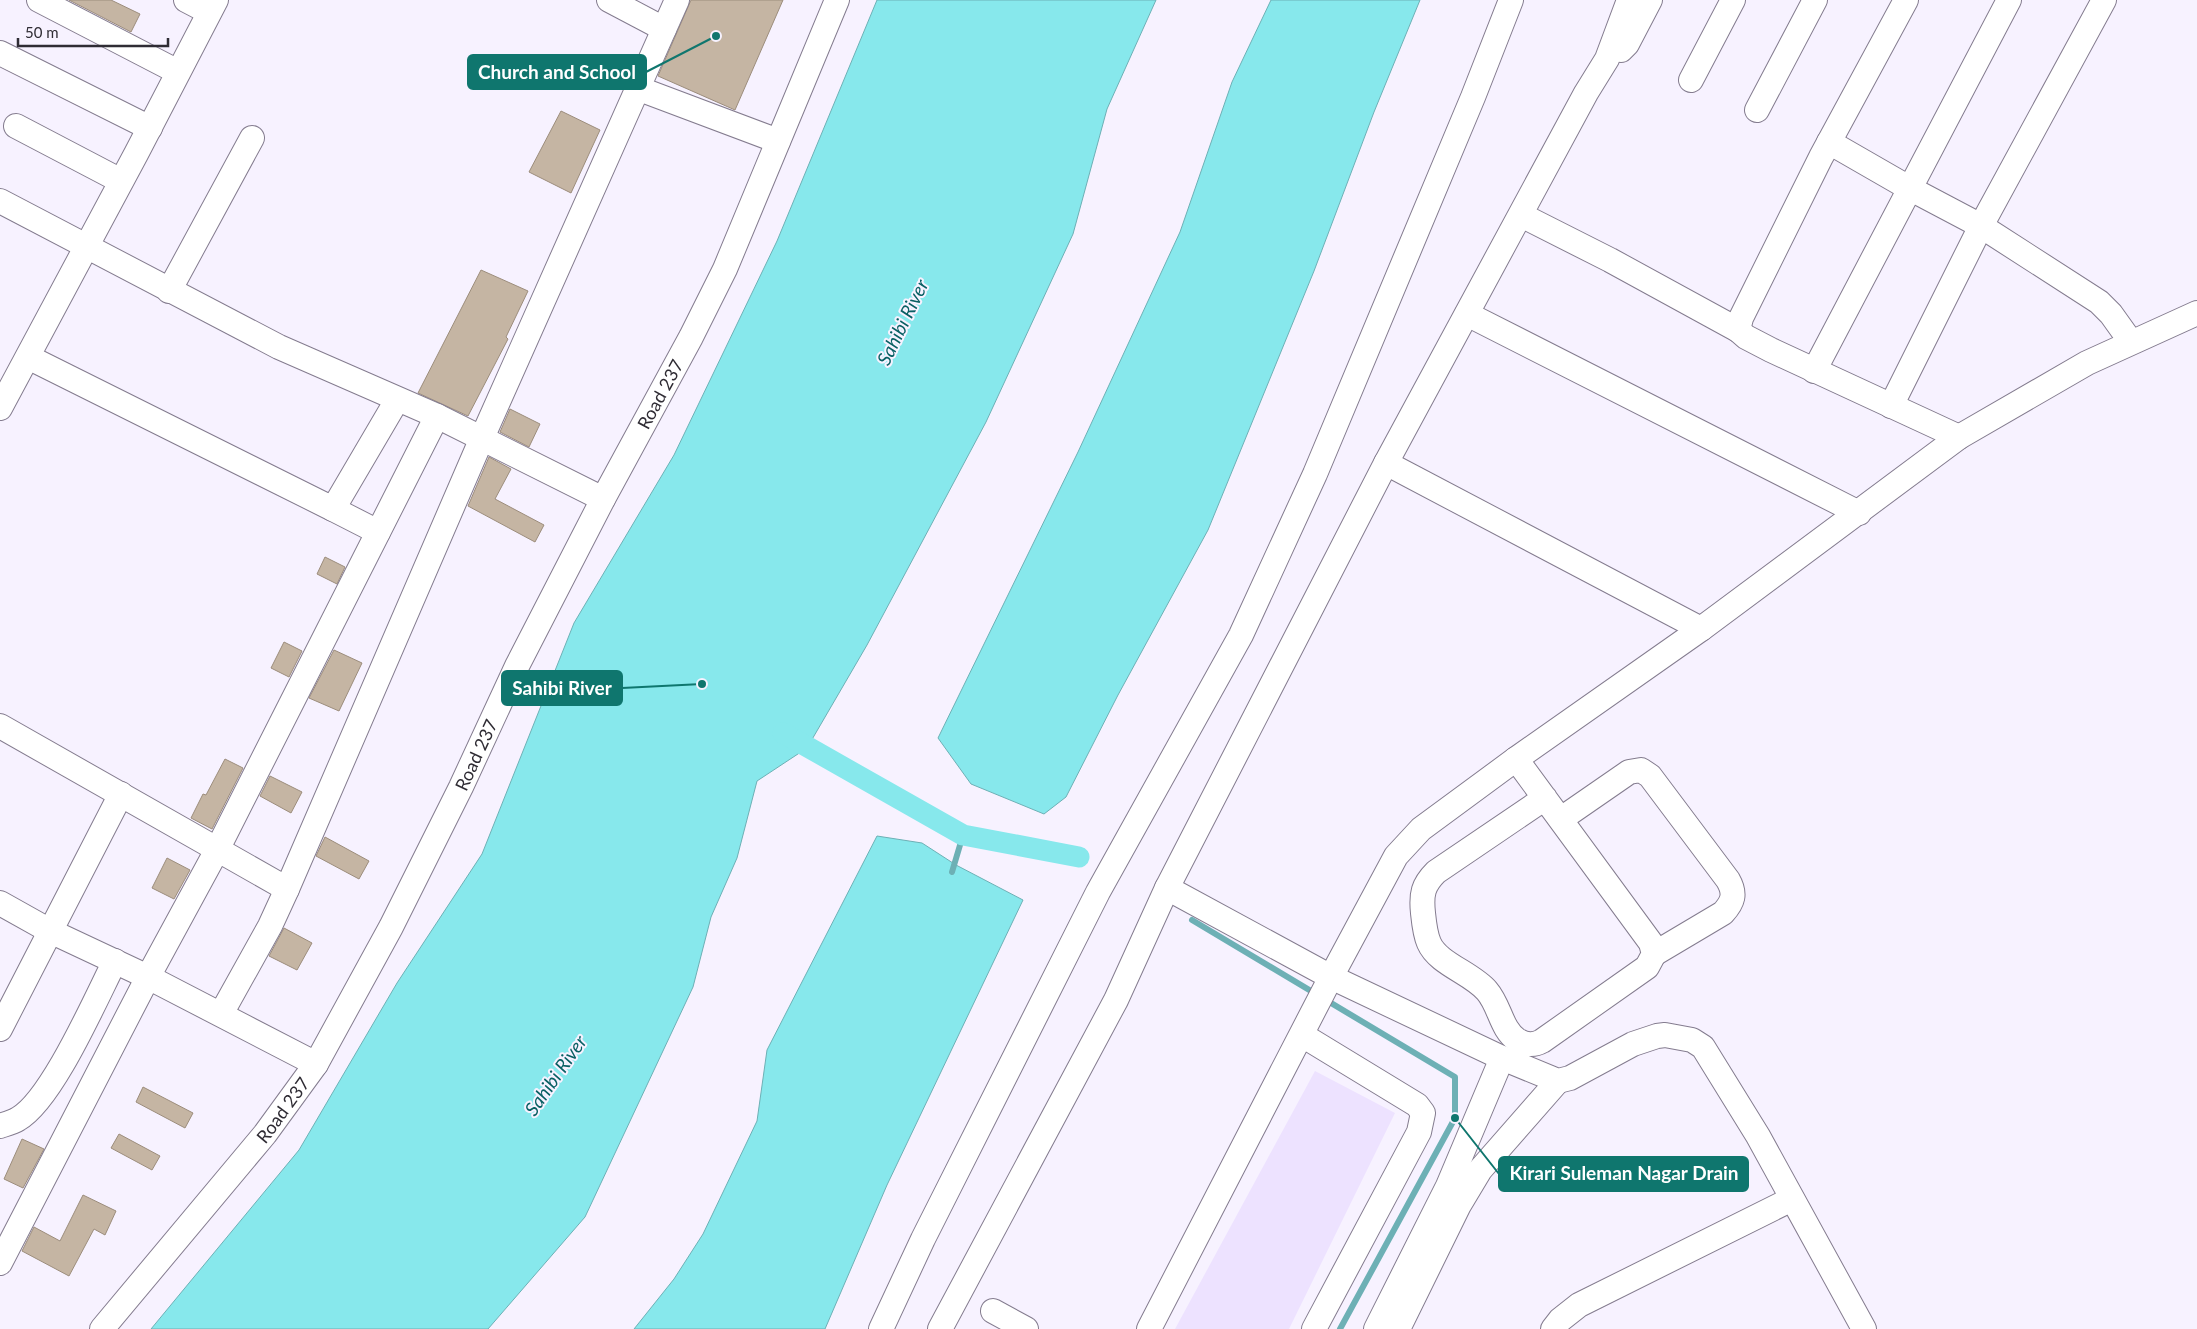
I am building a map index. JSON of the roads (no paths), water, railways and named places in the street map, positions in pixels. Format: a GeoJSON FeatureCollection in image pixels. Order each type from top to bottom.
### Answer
{"type":"FeatureCollection","features":[{"type":"Feature","properties":{"kind":"street"},"geometry":{"type":"LineString","coordinates":[[39,0],[178,72]]}},
{"type":"Feature","properties":{"kind":"street"},"geometry":{"type":"LineString","coordinates":[[0,408],[150,128],[212,6],[186,0]]}},
{"type":"Feature","properties":{"kind":"street"},"geometry":{"type":"LineString","coordinates":[[608,0],[664,29]]}},
{"type":"Feature","properties":{"kind":"street"},"geometry":{"type":"LineString","coordinates":[[221,1014],[270,926],[287,889],[482,438],[677,0]]}},
{"type":"Feature","properties":{"kind":"street","name":"Road 237"},"geometry":{"type":"LineString","coordinates":[[102,1329],[265,1134],[316,1064],[404,901],[461,787],[517,666],[725,269],[837,0]]}},
{"type":"Feature","properties":{"kind":"street"},"geometry":{"type":"LineString","coordinates":[[881,1329],[923,1240],[1098,892],[1241,636],[1315,474],[1469,106],[1511,0]]}},
{"type":"Feature","properties":{"kind":"street"},"geometry":{"type":"LineString","coordinates":[[940,1329],[1116,1000],[1168,888],[1386,463],[1586,93],[1607,58],[1629,0]]}},
{"type":"Feature","properties":{"kind":"street"},"geometry":{"type":"LineString","coordinates":[[1607,58],[1618,53],[1626,44],[1650,0]]}},
{"type":"Feature","properties":{"kind":"street"},"geometry":{"type":"LineString","coordinates":[[1691,80],[1733,0]]}},
{"type":"Feature","properties":{"kind":"street"},"geometry":{"type":"LineString","coordinates":[[1757,110],[1815,0]]}},
{"type":"Feature","properties":{"kind":"street"},"geometry":{"type":"LineString","coordinates":[[1738,330],[1741,318],[1829,142],[1906,0]]}},
{"type":"Feature","properties":{"kind":"street"},"geometry":{"type":"LineString","coordinates":[[1814,370],[2009,0]]}},
{"type":"Feature","properties":{"kind":"street"},"geometry":{"type":"LineString","coordinates":[[1891,406],[1981,226],[2104,0]]}},
{"type":"Feature","properties":{"kind":"street"},"geometry":{"type":"LineString","coordinates":[[0,53],[150,128]]}},
{"type":"Feature","properties":{"kind":"street"},"geometry":{"type":"LineString","coordinates":[[637,88],[778,142]]}},
{"type":"Feature","properties":{"kind":"street"},"geometry":{"type":"LineString","coordinates":[[16,126],[121,181]]}},
{"type":"Feature","properties":{"kind":"street"},"geometry":{"type":"LineString","coordinates":[[169,291],[252,138]]}},
{"type":"Feature","properties":{"kind":"street"},"geometry":{"type":"LineString","coordinates":[[1829,142],[1981,226],[2098,302],[2111,314],[2132,342]]}},
{"type":"Feature","properties":{"kind":"street"},"geometry":{"type":"LineString","coordinates":[[0,201],[278,347],[437,416],[603,499]]}},
{"type":"Feature","properties":{"kind":"street"},"geometry":{"type":"LineString","coordinates":[[1521,215],[1610,260],[1738,330],[1746,337],[1960,437]]}},
{"type":"Feature","properties":{"kind":"street"},"geometry":{"type":"LineString","coordinates":[[1149,1329],[1306,1028],[1327,984],[1396,856],[1420,830],[1516,759],[1701,628],[1960,437],[2086,363],[2197,313]]}},
{"type":"Feature","properties":{"kind":"street"},"geometry":{"type":"LineString","coordinates":[[1467,314],[1859,513]]}},
{"type":"Feature","properties":{"kind":"street"},"geometry":{"type":"LineString","coordinates":[[28,357],[378,532]]}},
{"type":"Feature","properties":{"kind":"street"},"geometry":{"type":"LineString","coordinates":[[333,509],[397,400]]}},
{"type":"Feature","properties":{"kind":"street"},"geometry":{"type":"LineString","coordinates":[[0,1263],[148,977],[217,850],[437,416]]}},
{"type":"Feature","properties":{"kind":"street"},"geometry":{"type":"LineString","coordinates":[[1386,463],[1701,628]]}},
{"type":"Feature","properties":{"kind":"street"},"geometry":{"type":"LineString","coordinates":[[0,726],[287,889]]}},
{"type":"Feature","properties":{"kind":"street"},"geometry":{"type":"LineString","coordinates":[[1516,759],[1651,943],[1654,954]]}},
{"type":"Feature","properties":{"kind":"street"},"geometry":{"type":"LineString","coordinates":[[1545,798],[1436,872],[1427,881],[1421,898],[1429,944],[1442,958],[1480,984],[1489,993],[1508,1031],[1518,1040],[1529,1045],[1542,1041],[1647,967],[1654,954],[1722,913],[1730,905],[1733,897],[1732,887],[1728,880],[1650,776],[1641,770],[1629,772],[1561,819]]}},
{"type":"Feature","properties":{"kind":"street"},"geometry":{"type":"LineString","coordinates":[[0,1029],[121,794]]}},
{"type":"Feature","properties":{"kind":"street"},"geometry":{"type":"LineString","coordinates":[[1168,888],[1327,984],[1558,1081]]}},
{"type":"Feature","properties":{"kind":"street"},"geometry":{"type":"LineString","coordinates":[[0,903],[50,931],[148,977],[316,1064]]}},
{"type":"Feature","properties":{"kind":"street"},"geometry":{"type":"LineString","coordinates":[[0,1126],[19,1119],[37,1102],[53,1082],[115,961]]}},
{"type":"Feature","properties":{"kind":"street"},"geometry":{"type":"LineString","coordinates":[[1306,1028],[1417,1105],[1423,1113],[1419,1132],[1314,1329]]}},
{"type":"Feature","properties":{"kind":"street"},"geometry":{"type":"LineString","coordinates":[[1398,1329],[1458,1205],[1480,1170],[1558,1081],[1570,1078],[1633,1044],[1657,1036],[1681,1037],[1698,1043],[1703,1047],[1758,1136],[1864,1329]]}},
{"type":"Feature","properties":{"kind":"street"},"geometry":{"type":"LineString","coordinates":[[1376,1329],[1448,1186],[1502,1058]]}},
{"type":"Feature","properties":{"kind":"street"},"geometry":{"type":"LineString","coordinates":[[1554,1329],[1560,1320],[1579,1305],[1792,1199]]}},
{"type":"Feature","properties":{"kind":"street"},"geometry":{"type":"LineString","coordinates":[[994,1311],[1026,1329]]}},
{"type":"Feature","properties":{"kind":"water"},"geometry":{"type":"Polygon","coordinates":[[[877,0],[1156,0],[1107,109],[1073,234],[986,422],[867,645],[807,748],[757,781],[737,858],[711,917],[693,987],[585,1217],[488,1329],[151,1329],[299,1150],[397,983],[482,854],[574,623],[674,455],[777,241],[877,0]]]}},
{"type":"Feature","properties":{"kind":"water"},"geometry":{"type":"Polygon","coordinates":[[[1271,0],[1420,0],[1374,112],[1314,271],[1208,530],[1118,695],[1066,797],[1044,814],[971,784],[938,738],[1078,452],[1180,232],[1232,82],[1271,0]]]}},
{"type":"Feature","properties":{"kind":"water"},"geometry":{"type":"Polygon","coordinates":[[[877,836],[922,843],[956,865],[1023,900],[887,1185],[825,1329],[634,1329],[674,1279],[703,1234],[757,1121],[767,1050],[877,836]]]}},
{"type":"Feature","properties":{"kind":"waterway"},"geometry":{"type":"LineString","coordinates":[[783,733],[963,835],[1079,857]]}},
{"type":"Feature","properties":{"kind":"waterway"},"geometry":{"type":"LineString","coordinates":[[952,872],[963,835]]}},
{"type":"Feature","properties":{"kind":"waterway"},"geometry":{"type":"LineString","coordinates":[[1192,920],[1455,1077],[1455,1118],[1340,1329]]}},
{"type":"Feature","properties":{"kind":"place","name":"Church and School"},"geometry":{"type":"Point","coordinates":[716,36]}},
{"type":"Feature","properties":{"kind":"place","name":"Sahibi River"},"geometry":{"type":"Point","coordinates":[702,684]}},
{"type":"Feature","properties":{"kind":"place","name":"Kirari Suleman Nagar Drain"},"geometry":{"type":"Point","coordinates":[1455,1118]}}]}
